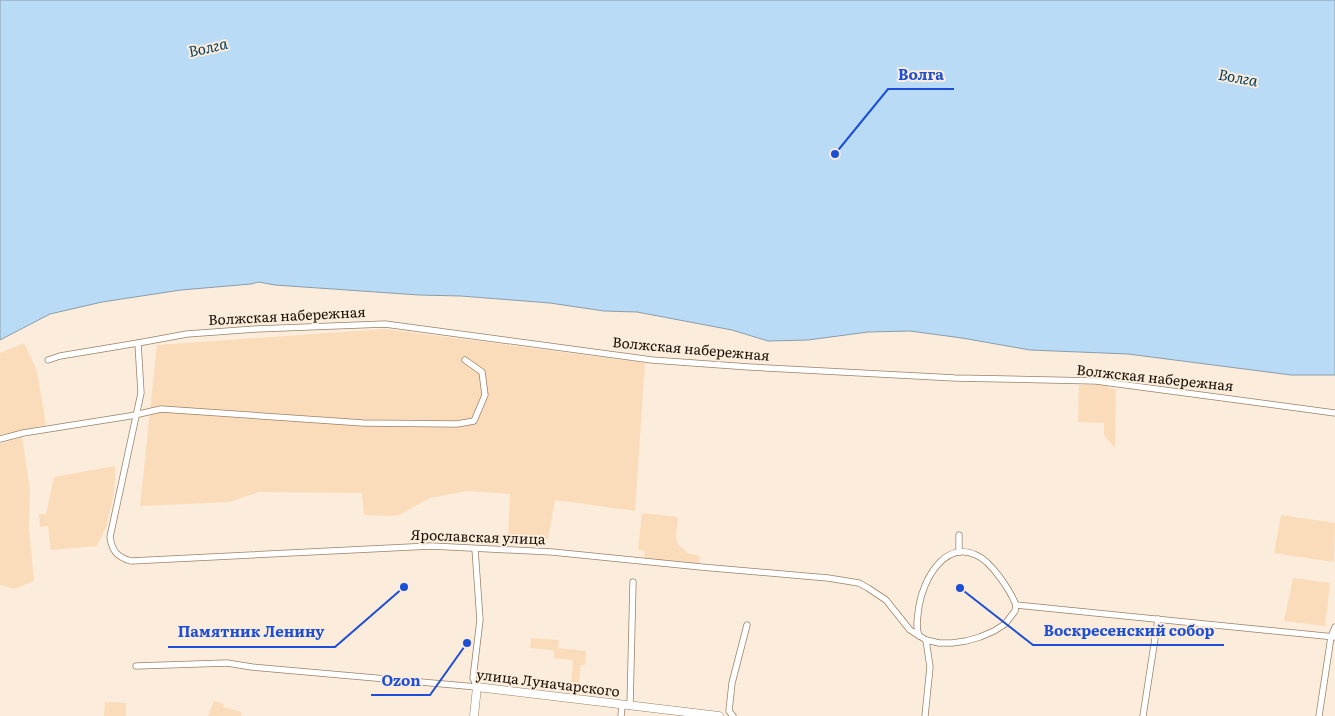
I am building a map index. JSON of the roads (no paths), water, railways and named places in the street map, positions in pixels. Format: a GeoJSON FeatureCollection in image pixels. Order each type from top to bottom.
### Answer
{"type":"FeatureCollection","features":[{"type":"Feature","properties":{"kind":"street","name":"Волжская набережная"},"geometry":{"type":"LineString","coordinates":[[48,360],[60,356],[187,334],[385,324],[652,360],[758,368],[955,378],[1096,381],[1335,413]]}},
{"type":"Feature","properties":{"kind":"street","name":"Ярославская улица"},"geometry":{"type":"LineString","coordinates":[[138,343],[141,393],[110,537],[114,550],[126,560],[431,546],[552,552],[791,574],[845,580],[868,588],[886,600],[910,630],[926,640],[939,643],[952,643],[980,637],[994,631],[1005,624],[1015,611],[1016,605]]}},
{"type":"Feature","properties":{"kind":"street"},"geometry":{"type":"LineString","coordinates":[[0,439],[23,433],[162,409],[363,422],[458,424],[474,421],[485,395],[482,372],[465,360]]}},
{"type":"Feature","properties":{"kind":"street"},"geometry":{"type":"LineString","coordinates":[[959,535],[959,552]]}},
{"type":"Feature","properties":{"kind":"street"},"geometry":{"type":"LineString","coordinates":[[474,716],[477,687],[474,678],[480,620],[475,549]]}},
{"type":"Feature","properties":{"kind":"street"},"geometry":{"type":"LineString","coordinates":[[919,636],[916,626],[920,602],[930,574],[940,562],[950,555],[959,552],[976,554],[985,561],[1006,587],[1016,605],[1333,637]]}},
{"type":"Feature","properties":{"kind":"street"},"geometry":{"type":"LineString","coordinates":[[621,716],[626,705],[633,582]]}},
{"type":"Feature","properties":{"kind":"street"},"geometry":{"type":"LineString","coordinates":[[1143,716],[1158,620]]}},
{"type":"Feature","properties":{"kind":"street"},"geometry":{"type":"LineString","coordinates":[[733,716],[729,710],[730,690],[747,625]]}},
{"type":"Feature","properties":{"kind":"street"},"geometry":{"type":"LineString","coordinates":[[1319,716],[1335,628]]}},
{"type":"Feature","properties":{"kind":"street"},"geometry":{"type":"LineString","coordinates":[[925,716],[930,666],[926,640]]}},
{"type":"Feature","properties":{"kind":"street","name":"улица Луначарского"},"geometry":{"type":"LineString","coordinates":[[136,666],[227,664],[477,687],[719,716]]}},
{"type":"Feature","properties":{"kind":"water","name":"Волга"},"geometry":{"type":"Polygon","coordinates":[[[0,0],[1335,0],[1335,375],[1291,375],[1128,354],[1030,350],[910,331],[868,332],[808,340],[768,341],[732,330],[637,312],[604,311],[550,303],[275,285],[259,282],[181,290],[102,302],[50,314],[0,340],[0,0]]]}},
{"type":"Feature","properties":{"kind":"place","name":"Волга"},"geometry":{"type":"Point","coordinates":[835,154]}},
{"type":"Feature","properties":{"kind":"place","name":"Памятник Ленину"},"geometry":{"type":"Point","coordinates":[404,587]}},
{"type":"Feature","properties":{"kind":"place","name":"Воскресенский собор"},"geometry":{"type":"Point","coordinates":[960,588]}},
{"type":"Feature","properties":{"kind":"place","name":"Ozon"},"geometry":{"type":"Point","coordinates":[467,643]}}]}
